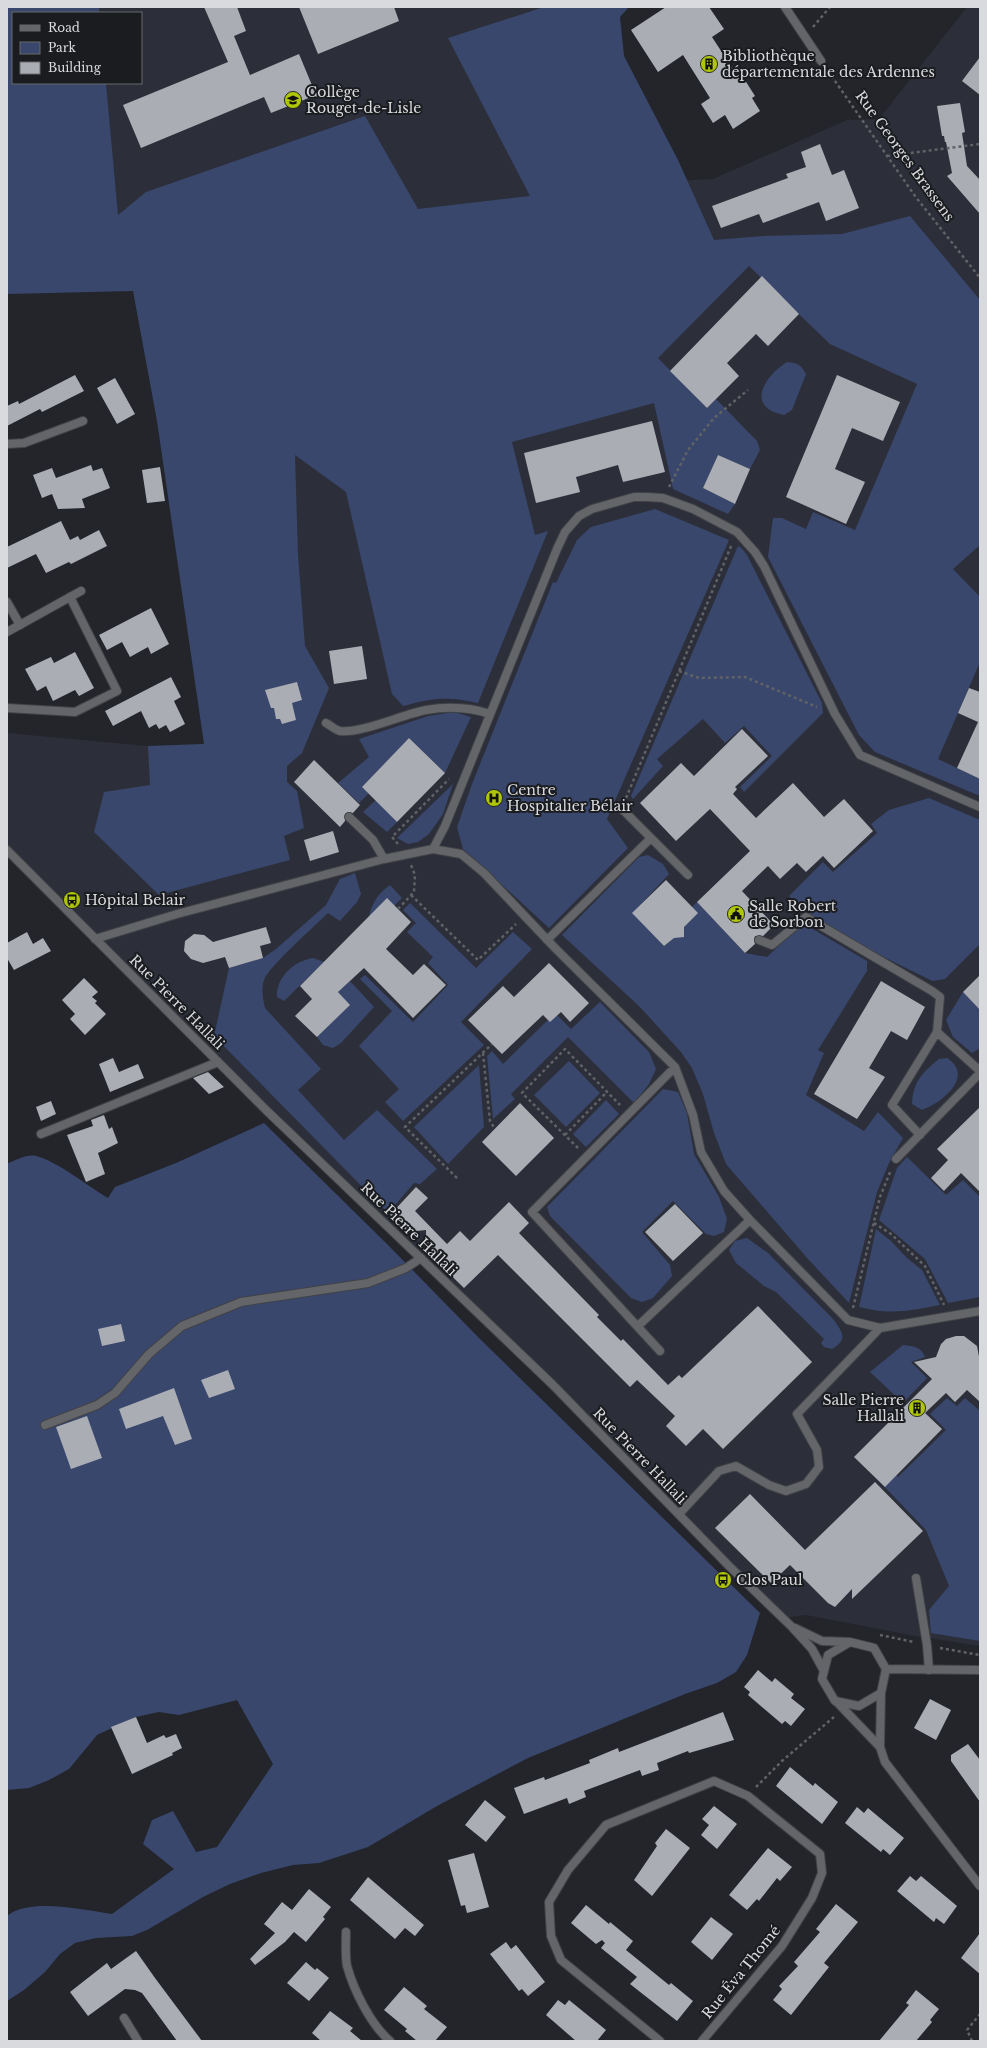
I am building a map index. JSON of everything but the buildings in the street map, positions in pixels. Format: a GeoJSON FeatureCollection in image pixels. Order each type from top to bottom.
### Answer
{"type":"FeatureCollection","features":[{"type":"Feature","properties":{"kind":"street"},"geometry":{"type":"LineString","coordinates":[[785,7],[821,61]]}},
{"type":"Feature","properties":{"kind":"street"},"geometry":{"type":"LineString","coordinates":[[7,444],[24,443],[83,421]]}},
{"type":"Feature","properties":{"kind":"street"},"geometry":{"type":"LineString","coordinates":[[433,849],[445,826],[557,548],[566,532],[580,516],[592,509],[634,497],[663,498],[694,509],[737,532],[755,552],[764,566],[835,714],[860,755],[980,807]]}},
{"type":"Feature","properties":{"kind":"street"},"geometry":{"type":"LineString","coordinates":[[7,632],[81,591]]}},
{"type":"Feature","properties":{"kind":"street"},"geometry":{"type":"LineString","coordinates":[[7,708],[75,712],[117,691],[70,598]]}},
{"type":"Feature","properties":{"kind":"street"},"geometry":{"type":"LineString","coordinates":[[7,602],[20,625]]}},
{"type":"Feature","properties":{"kind":"street"},"geometry":{"type":"LineString","coordinates":[[326,723],[339,731],[363,728],[426,710],[450,706],[475,709],[490,714]]}},
{"type":"Feature","properties":{"kind":"street"},"geometry":{"type":"LineString","coordinates":[[622,808],[688,875]]}},
{"type":"Feature","properties":{"kind":"street"},"geometry":{"type":"LineString","coordinates":[[349,817],[373,840],[384,859]]}},
{"type":"Feature","properties":{"kind":"street"},"geometry":{"type":"LineString","coordinates":[[547,940],[651,838]]}},
{"type":"Feature","properties":{"kind":"street"},"geometry":{"type":"LineString","coordinates":[[95,939],[184,912],[384,859],[433,849],[461,854],[484,873],[547,940],[675,1067],[693,1115],[701,1152],[724,1190],[750,1220],[848,1320],[880,1328],[980,1311]]}},
{"type":"Feature","properties":{"kind":"street","name":"Rue Pierre Hallali"},"geometry":{"type":"LineString","coordinates":[[7,850],[266,1110],[553,1385],[792,1627],[812,1650],[824,1671]]}},
{"type":"Feature","properties":{"kind":"street"},"geometry":{"type":"LineString","coordinates":[[759,940],[772,945],[806,917],[940,997],[937,1032],[892,1105],[920,1135]]}},
{"type":"Feature","properties":{"kind":"street"},"geometry":{"type":"LineString","coordinates":[[896,1159],[980,1072],[937,1032]]}},
{"type":"Feature","properties":{"kind":"street"},"geometry":{"type":"LineString","coordinates":[[41,1134],[218,1062]]}},
{"type":"Feature","properties":{"kind":"street"},"geometry":{"type":"LineString","coordinates":[[660,1351],[532,1212],[675,1067]]}},
{"type":"Feature","properties":{"kind":"street"},"geometry":{"type":"LineString","coordinates":[[638,1326],[750,1220]]}},
{"type":"Feature","properties":{"kind":"street"},"geometry":{"type":"LineString","coordinates":[[44,1425],[97,1405],[115,1393],[150,1354],[182,1326],[242,1302],[368,1283],[406,1268],[421,1258]]}},
{"type":"Feature","properties":{"kind":"street"},"geometry":{"type":"LineString","coordinates":[[679,1514],[719,1471],[736,1466],[769,1485],[786,1491],[806,1484],[819,1467],[818,1450],[797,1414],[880,1328]]}},
{"type":"Feature","properties":{"kind":"street"},"geometry":{"type":"LineString","coordinates":[[916,1578],[927,1645],[929,1670]]}},
{"type":"Feature","properties":{"kind":"street","name":"Rue Pierre Hallali"},"geometry":{"type":"LineString","coordinates":[[792,1627],[822,1641],[850,1642]]}},
{"type":"Feature","properties":{"kind":"street"},"geometry":{"type":"LineString","coordinates":[[880,1747],[835,1700],[822,1679],[828,1655],[850,1642],[874,1648],[886,1669],[880,1693],[880,1747],[885,1762],[980,1886]]}},
{"type":"Feature","properties":{"kind":"street"},"geometry":{"type":"LineString","coordinates":[[886,1669],[980,1670]]}},
{"type":"Feature","properties":{"kind":"street"},"geometry":{"type":"LineString","coordinates":[[835,1700],[859,1706],[880,1693]]}},
{"type":"Feature","properties":{"kind":"street","name":"Rue Éva Thomé"},"geometry":{"type":"LineString","coordinates":[[660,2041],[561,1960],[550,1936],[549,1902],[568,1870],[606,1825],[714,1781],[748,1796],[820,1854],[822,1873],[812,1898],[782,1946],[702,2041]]}},
{"type":"Feature","properties":{"kind":"street"},"geometry":{"type":"LineString","coordinates":[[346,1932],[347,1966],[364,2006],[380,2032],[390,2041]]}},
{"type":"Feature","properties":{"kind":"street"},"geometry":{"type":"LineString","coordinates":[[124,2018],[138,2041]]}},
{"type":"Feature","properties":{"kind":"path"},"geometry":{"type":"LineString","coordinates":[[805,37],[830,7]]}},
{"type":"Feature","properties":{"kind":"path","name":"Rue Georges Brassens"},"geometry":{"type":"LineString","coordinates":[[821,61],[915,196],[980,278]]}},
{"type":"Feature","properties":{"kind":"path"},"geometry":{"type":"LineString","coordinates":[[887,156],[908,152],[980,144]]}},
{"type":"Feature","properties":{"kind":"path"},"geometry":{"type":"LineString","coordinates":[[663,498],[688,450],[714,418],[748,390]]}},
{"type":"Feature","properties":{"kind":"path"},"geometry":{"type":"LineString","coordinates":[[622,808],[737,532]]}},
{"type":"Feature","properties":{"kind":"path"},"geometry":{"type":"LineString","coordinates":[[679,671],[699,678],[745,677],[835,714]]}},
{"type":"Feature","properties":{"kind":"path"},"geometry":{"type":"LineString","coordinates":[[398,909],[414,892],[415,875],[406,854],[392,837],[453,775],[464,779]]}},
{"type":"Feature","properties":{"kind":"path"},"geometry":{"type":"LineString","coordinates":[[411,895],[478,960],[525,916]]}},
{"type":"Feature","properties":{"kind":"path"},"geometry":{"type":"LineString","coordinates":[[457,1178],[405,1127],[492,1044]]}},
{"type":"Feature","properties":{"kind":"path"},"geometry":{"type":"LineString","coordinates":[[587,1157],[522,1093],[565,1049],[629,1114]]}},
{"type":"Feature","properties":{"kind":"path"},"geometry":{"type":"LineString","coordinates":[[483,1053],[490,1121],[494,1129]]}},
{"type":"Feature","properties":{"kind":"path"},"geometry":{"type":"LineString","coordinates":[[564,1134],[607,1092]]}},
{"type":"Feature","properties":{"kind":"path"},"geometry":{"type":"LineString","coordinates":[[853,1308],[880,1197],[896,1159]]}},
{"type":"Feature","properties":{"kind":"path"},"geometry":{"type":"LineString","coordinates":[[874,1223],[891,1234],[925,1266],[945,1307],[938,1309]]}},
{"type":"Feature","properties":{"kind":"path"},"geometry":{"type":"LineString","coordinates":[[848,1305],[859,1312]]}},
{"type":"Feature","properties":{"kind":"path"},"geometry":{"type":"LineString","coordinates":[[748,1796],[783,1760],[843,1709]]}},
{"type":"Feature","properties":{"kind":"path"},"geometry":{"type":"LineString","coordinates":[[972,2041],[967,2030],[980,2014]]}},
{"type":"Feature","properties":{"kind":"shaded area","name":"Centre Hospitalier Bélair"},"geometry":{"type":"Polygon","coordinates":[[[99,7],[544,7],[527,188],[713,179],[847,120],[879,119],[967,7],[980,7],[980,1646],[910,1635],[806,1615],[783,1618],[7,850],[7,733],[148,746],[204,744],[186,570],[126,208],[117,216],[106,84],[142,84],[142,12],[99,12],[99,7]]]}},
{"type":"Feature","properties":{"kind":"green space"},"geometry":{"type":"Polygon","coordinates":[[[7,7],[99,7],[99,12],[12,12],[12,84],[106,84],[118,215],[146,192],[365,116],[418,209],[530,196],[448,38],[544,7],[629,7],[620,17],[624,56],[678,160],[714,240],[763,236],[842,234],[910,216],[980,300],[980,545],[953,569],[980,597],[980,662],[938,759],[980,779],[980,796],[875,752],[859,735],[768,557],[773,518],[782,518],[806,529],[813,512],[855,530],[917,384],[830,344],[749,266],[658,358],[707,408],[716,399],[757,441],[760,450],[750,469],[718,455],[703,488],[735,504],[728,514],[673,489],[654,403],[512,442],[535,535],[548,531],[478,703],[457,699],[440,699],[403,706],[392,694],[346,492],[295,455],[298,555],[305,646],[329,688],[302,753],[287,766],[287,782],[297,791],[304,828],[284,836],[290,860],[159,895],[94,832],[104,792],[150,785],[148,746],[204,744],[157,421],[133,291],[7,294],[7,7]]]}},
{"type":"Feature","properties":{"kind":"green space"},"geometry":{"type":"Polygon","coordinates":[[[787,362],[799,365],[806,374],[792,410],[784,415],[772,411],[765,406],[762,399],[762,391],[771,375],[787,362]]]}},
{"type":"Feature","properties":{"kind":"green space"},"geometry":{"type":"Polygon","coordinates":[[[655,509],[729,540],[607,819],[628,848],[549,928],[463,849],[457,827],[472,784],[553,582],[556,583],[577,540],[591,527],[655,509]]]}},
{"type":"Feature","properties":{"kind":"green space"},"geometry":{"type":"Polygon","coordinates":[[[738,546],[746,553],[822,703],[823,713],[744,792],[740,787],[772,756],[744,726],[725,743],[703,719],[657,759],[663,766],[633,799],[631,796],[738,546]]]}},
{"type":"Feature","properties":{"kind":"green space"},"geometry":{"type":"Polygon","coordinates":[[[454,712],[471,717],[445,773],[409,738],[362,787],[369,793],[359,803],[338,783],[369,757],[359,739],[428,716],[454,712]]]}},
{"type":"Feature","properties":{"kind":"green space"},"geometry":{"type":"Polygon","coordinates":[[[453,784],[443,814],[429,834],[418,842],[408,844],[397,838],[453,784]]]}},
{"type":"Feature","properties":{"kind":"green space"},"geometry":{"type":"Polygon","coordinates":[[[378,798],[382,806],[397,822],[387,832],[363,812],[378,798]]]}},
{"type":"Feature","properties":{"kind":"green space"},"geometry":{"type":"Polygon","coordinates":[[[929,798],[980,820],[980,944],[945,979],[932,981],[839,933],[821,922],[789,896],[823,862],[833,872],[877,833],[871,824],[889,810],[929,798]]]}},
{"type":"Feature","properties":{"kind":"green space"},"geometry":{"type":"Polygon","coordinates":[[[648,855],[663,864],[669,874],[633,913],[664,946],[684,927],[687,912],[697,902],[745,953],[767,957],[801,925],[811,928],[867,961],[867,971],[818,1050],[824,1053],[806,1095],[864,1131],[878,1112],[903,1138],[889,1163],[877,1192],[849,1303],[808,1259],[726,1164],[714,1133],[703,1094],[692,1068],[681,1052],[639,1006],[562,935],[639,857],[648,855]]]}},
{"type":"Feature","properties":{"kind":"green space"},"geometry":{"type":"Polygon","coordinates":[[[355,873],[361,894],[357,902],[340,921],[328,913],[293,946],[274,965],[264,980],[263,994],[265,1008],[321,1069],[298,1090],[344,1140],[377,1110],[437,1169],[420,1184],[414,1183],[388,1213],[214,1036],[229,968],[263,958],[276,949],[326,905],[340,879],[355,873]]]}},
{"type":"Feature","properties":{"kind":"green space"},"geometry":{"type":"Polygon","coordinates":[[[390,885],[402,898],[394,906],[369,916],[376,898],[390,885]]]}},
{"type":"Feature","properties":{"kind":"green space"},"geometry":{"type":"Polygon","coordinates":[[[410,903],[476,968],[513,932],[532,949],[461,1022],[484,1045],[403,1121],[385,1102],[399,1089],[359,1046],[392,1011],[360,979],[365,975],[413,1022],[448,985],[428,963],[433,957],[407,932],[416,923],[403,910],[410,903]]]}},
{"type":"Feature","properties":{"kind":"green space"},"geometry":{"type":"Polygon","coordinates":[[[313,958],[324,962],[284,1001],[277,997],[277,990],[283,977],[288,971],[293,966],[313,958]]]}},
{"type":"Feature","properties":{"kind":"green space"},"geometry":{"type":"Polygon","coordinates":[[[350,981],[374,1007],[341,1043],[333,1048],[323,1045],[317,1037],[349,1005],[338,992],[350,981]]]}},
{"type":"Feature","properties":{"kind":"green space"},"geometry":{"type":"Polygon","coordinates":[[[963,992],[980,1010],[980,1048],[972,1053],[953,1037],[946,1020],[963,992]]]}},
{"type":"Feature","properties":{"kind":"green space"},"geometry":{"type":"Polygon","coordinates":[[[600,1002],[649,1052],[656,1069],[649,1084],[634,1103],[568,1037],[511,1094],[515,1099],[493,1119],[487,1056],[492,1051],[503,1064],[555,1013],[571,1029],[600,1002]]]}},
{"type":"Feature","properties":{"kind":"green space"},"geometry":{"type":"Polygon","coordinates":[[[947,1058],[955,1065],[958,1073],[957,1081],[952,1088],[938,1101],[922,1110],[912,1104],[916,1083],[923,1073],[939,1059],[947,1058]]]}},
{"type":"Feature","properties":{"kind":"green space"},"geometry":{"type":"Polygon","coordinates":[[[569,1061],[600,1093],[566,1127],[534,1095],[569,1061]]]}},
{"type":"Feature","properties":{"kind":"green space"},"geometry":{"type":"Polygon","coordinates":[[[479,1065],[484,1127],[448,1164],[414,1127],[479,1065]]]}},
{"type":"Feature","properties":{"kind":"green space"},"geometry":{"type":"Polygon","coordinates":[[[663,1089],[678,1092],[687,1113],[694,1154],[719,1197],[727,1219],[724,1232],[714,1236],[706,1234],[673,1201],[642,1232],[670,1265],[672,1276],[653,1298],[642,1302],[631,1298],[550,1216],[547,1207],[663,1089]]]}},
{"type":"Feature","properties":{"kind":"green space"},"geometry":{"type":"Polygon","coordinates":[[[606,1100],[619,1114],[586,1147],[573,1134],[606,1100]]]}},
{"type":"Feature","properties":{"kind":"green space"},"geometry":{"type":"Polygon","coordinates":[[[264,1123],[388,1245],[480,1339],[760,1613],[747,1655],[736,1672],[717,1683],[685,1694],[528,1758],[437,1806],[368,1847],[319,1863],[293,1865],[261,1873],[230,1884],[203,1897],[147,1930],[132,1936],[96,1938],[75,1943],[60,1954],[45,1972],[24,1990],[7,2001],[7,1916],[17,1910],[43,1906],[58,1906],[112,1914],[174,1869],[143,1844],[152,1820],[173,1811],[196,1852],[217,1847],[273,1764],[237,1700],[179,1715],[159,1712],[136,1717],[97,1735],[69,1769],[49,1780],[29,1788],[7,1790],[7,1164],[25,1157],[36,1156],[53,1163],[108,1198],[115,1187],[176,1163],[264,1123]]]}},
{"type":"Feature","properties":{"kind":"green space"},"geometry":{"type":"Polygon","coordinates":[[[907,1157],[946,1195],[963,1180],[980,1197],[980,1297],[948,1303],[925,1259],[879,1220],[897,1168],[907,1157]]]}},
{"type":"Feature","properties":{"kind":"green space"},"geometry":{"type":"Polygon","coordinates":[[[876,1229],[922,1270],[940,1305],[900,1311],[881,1311],[859,1307],[876,1229]]]}},
{"type":"Feature","properties":{"kind":"green space"},"geometry":{"type":"Polygon","coordinates":[[[747,1238],[768,1253],[834,1320],[842,1333],[842,1339],[837,1346],[832,1349],[824,1347],[821,1343],[824,1339],[776,1292],[764,1286],[736,1263],[729,1250],[735,1241],[747,1238]]]}},
{"type":"Feature","properties":{"kind":"green space"},"geometry":{"type":"Polygon","coordinates":[[[903,1345],[917,1348],[921,1351],[925,1357],[911,1362],[927,1378],[903,1403],[870,1372],[903,1345]]]}},
{"type":"Feature","properties":{"kind":"green space"},"geometry":{"type":"Polygon","coordinates":[[[947,1398],[957,1406],[965,1398],[980,1411],[980,1641],[931,1633],[929,1610],[949,1586],[926,1530],[877,1479],[889,1468],[898,1477],[946,1430],[930,1414],[947,1398]]]}},
{"type":"Feature","properties":{"kind":"place","name":"Bibliothèque départementale des Ardennes"},"geometry":{"type":"Point","coordinates":[709,64]}},
{"type":"Feature","properties":{"kind":"place","name":"Collège Rouget-de-Lisle"},"geometry":{"type":"Point","coordinates":[293,100]}},
{"type":"Feature","properties":{"kind":"place","name":"Centre Hospitalier Bélair"},"geometry":{"type":"Point","coordinates":[494,798]}},
{"type":"Feature","properties":{"kind":"place","name":"Hôpital Belair"},"geometry":{"type":"Point","coordinates":[72,900]}},
{"type":"Feature","properties":{"kind":"place","name":"Salle Robert de Sorbon"},"geometry":{"type":"Point","coordinates":[736,914]}},
{"type":"Feature","properties":{"kind":"place","name":"Salle Pierre Hallali"},"geometry":{"type":"Point","coordinates":[917,1408]}},
{"type":"Feature","properties":{"kind":"place","name":"Clos Paul"},"geometry":{"type":"Point","coordinates":[723,1580]}}]}
